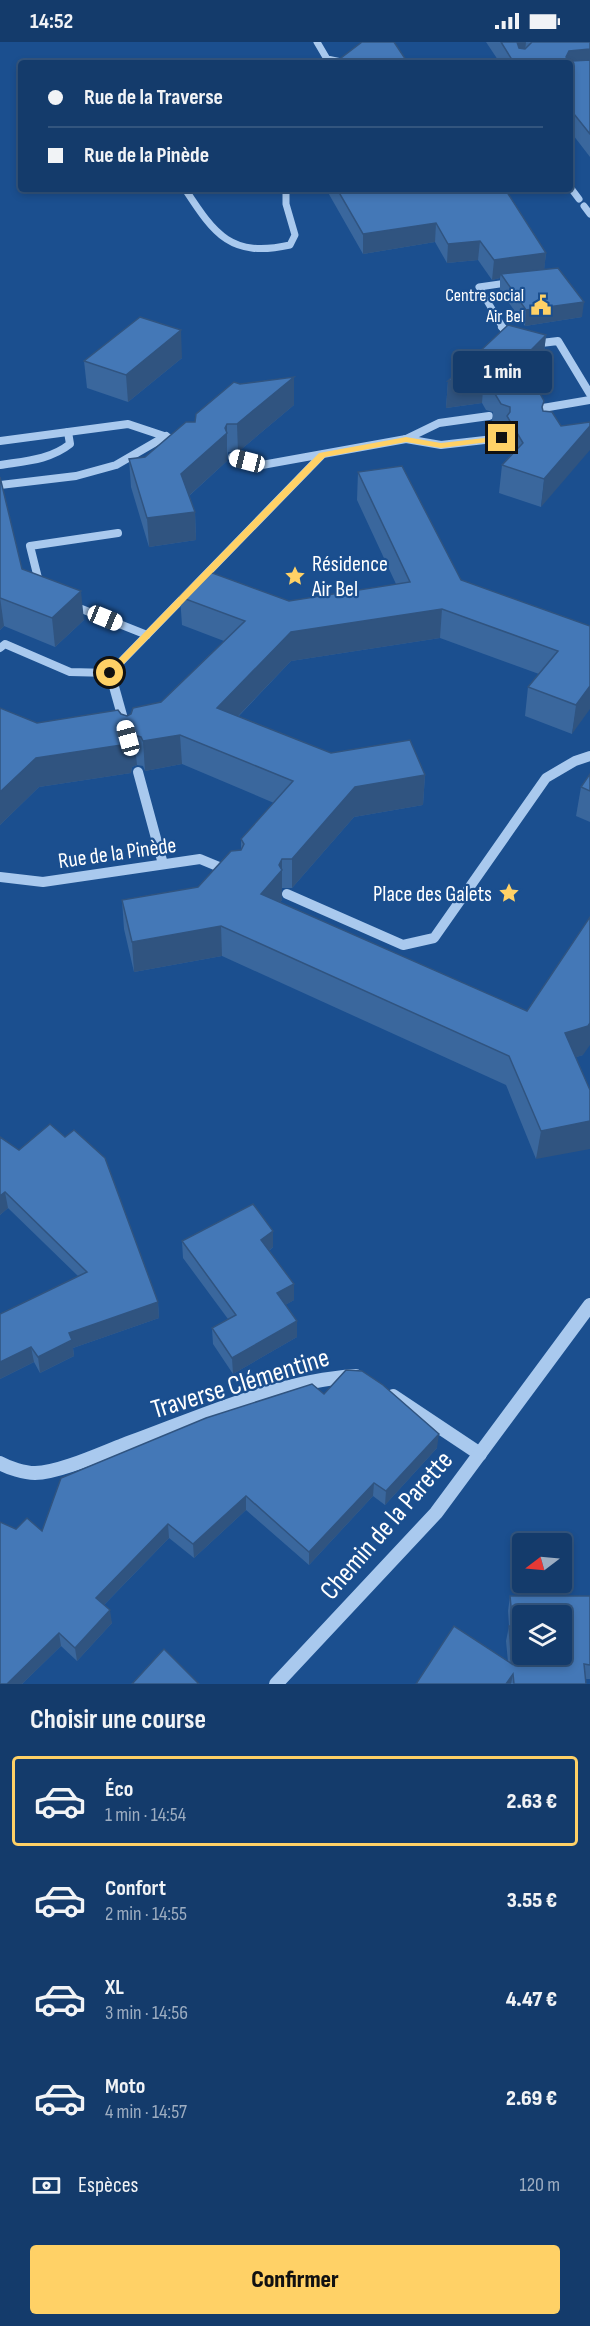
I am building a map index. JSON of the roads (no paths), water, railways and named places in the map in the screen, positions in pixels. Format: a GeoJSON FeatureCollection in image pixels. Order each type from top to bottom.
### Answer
{"type":"FeatureCollection","features":[{"type":"Feature","properties":{"kind":"street"},"geometry":{"type":"LineString","coordinates":[[317,42],[324,60]]}},
{"type":"Feature","properties":{"kind":"street"},"geometry":{"type":"LineString","coordinates":[[573,191],[579,199]]}},
{"type":"Feature","properties":{"kind":"street"},"geometry":{"type":"LineString","coordinates":[[187,192],[203,217],[223,240],[256,251],[274,250],[290,245],[295,235],[286,204],[286,192]]}},
{"type":"Feature","properties":{"kind":"street"},"geometry":{"type":"LineString","coordinates":[[584,206],[590,214]]}},
{"type":"Feature","properties":{"kind":"street"},"geometry":{"type":"LineString","coordinates":[[521,281],[479,286],[505,331],[523,345],[558,341],[590,394]]}},
{"type":"Feature","properties":{"kind":"street"},"geometry":{"type":"LineString","coordinates":[[531,410],[590,400]]}},
{"type":"Feature","properties":{"kind":"street"},"geometry":{"type":"LineString","coordinates":[[232,457],[262,465],[406,440],[439,423],[489,416]]}},
{"type":"Feature","properties":{"kind":"street"},"geometry":{"type":"LineString","coordinates":[[0,441],[128,424],[192,445]]}},
{"type":"Feature","properties":{"kind":"street"},"geometry":{"type":"LineString","coordinates":[[0,465],[62,452],[69,444],[68,432]]}},
{"type":"Feature","properties":{"kind":"street"},"geometry":{"type":"LineString","coordinates":[[0,485],[76,476],[116,465],[166,436]]}},
{"type":"Feature","properties":{"kind":"street"},"geometry":{"type":"LineString","coordinates":[[406,440],[441,445],[502,438]]}},
{"type":"Feature","properties":{"kind":"street"},"geometry":{"type":"LineString","coordinates":[[0,648],[5,644],[70,672],[110,673],[322,455]]}},
{"type":"Feature","properties":{"kind":"street"},"geometry":{"type":"LineString","coordinates":[[42,592],[30,546],[118,533]]}},
{"type":"Feature","properties":{"kind":"street"},"geometry":{"type":"LineString","coordinates":[[63,601],[147,635]]}},
{"type":"Feature","properties":{"kind":"street"},"geometry":{"type":"LineString","coordinates":[[110,673],[128,738]]}},
{"type":"Feature","properties":{"kind":"street"},"geometry":{"type":"LineString","coordinates":[[287,894],[403,945],[428,941],[434,938],[546,778],[575,760],[590,756]]}},
{"type":"Feature","properties":{"kind":"street"},"geometry":{"type":"LineString","coordinates":[[138,772],[164,864]]}},
{"type":"Feature","properties":{"kind":"street","name":"Rue de la Pinède"},"geometry":{"type":"LineString","coordinates":[[0,877],[43,882],[200,859],[237,874]]}},
{"type":"Feature","properties":{"kind":"street","name":"Chemin de la Parette"},"geometry":{"type":"LineString","coordinates":[[276,1684],[436,1513],[590,1305]]}},
{"type":"Feature","properties":{"kind":"street","name":"Traverse Clémentine"},"geometry":{"type":"LineString","coordinates":[[0,1463],[7,1467],[36,1473],[70,1465],[240,1402],[324,1378],[348,1375],[365,1377]]}},
{"type":"Feature","properties":{"kind":"street"},"geometry":{"type":"LineString","coordinates":[[384,1390],[480,1454]]}},
{"type":"Feature","properties":{"kind":"place","name":"Centre social Air Bel"},"geometry":{"type":"Point","coordinates":[541,305]}},
{"type":"Feature","properties":{"kind":"place","name":"Résidence Air Bel"},"geometry":{"type":"Point","coordinates":[295,576]}},
{"type":"Feature","properties":{"kind":"place","name":"Place des Galets"},"geometry":{"type":"Point","coordinates":[509,893]}}]}
